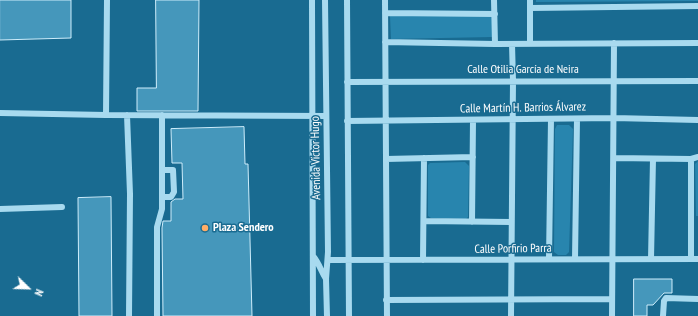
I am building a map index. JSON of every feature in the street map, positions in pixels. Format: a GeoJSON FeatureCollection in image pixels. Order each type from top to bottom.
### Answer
{"type":"FeatureCollection","features":[{"type":"Feature","properties":{"kind":"street"},"geometry":{"type":"LineString","coordinates":[[106,115],[107,0]]}},
{"type":"Feature","properties":{"kind":"street","name":"Avenida Víctor Hugo"},"geometry":{"type":"LineString","coordinates":[[312,0],[313,316]]}},
{"type":"Feature","properties":{"kind":"street","name":"Avenida Víctor Hugo"},"geometry":{"type":"LineString","coordinates":[[325,0],[328,260],[326,279],[327,316]]}},
{"type":"Feature","properties":{"kind":"street"},"geometry":{"type":"LineString","coordinates":[[347,0],[349,316]]}},
{"type":"Feature","properties":{"kind":"street"},"geometry":{"type":"LineString","coordinates":[[385,0],[387,316]]}},
{"type":"Feature","properties":{"kind":"street"},"geometry":{"type":"LineString","coordinates":[[494,0],[495,44]]}},
{"type":"Feature","properties":{"kind":"street"},"geometry":{"type":"LineString","coordinates":[[530,0],[530,43]]}},
{"type":"Feature","properties":{"kind":"street"},"geometry":{"type":"LineString","coordinates":[[530,8],[698,6]]}},
{"type":"Feature","properties":{"kind":"street"},"geometry":{"type":"LineString","coordinates":[[385,13],[494,14]]}},
{"type":"Feature","properties":{"kind":"street"},"geometry":{"type":"LineString","coordinates":[[385,42],[495,44],[698,43]]}},
{"type":"Feature","properties":{"kind":"street"},"geometry":{"type":"LineString","coordinates":[[612,316],[614,43]]}},
{"type":"Feature","properties":{"kind":"street"},"geometry":{"type":"LineString","coordinates":[[511,316],[513,119],[512,44]]}},
{"type":"Feature","properties":{"kind":"street","name":"Calle Otilia García de Neira"},"geometry":{"type":"LineString","coordinates":[[347,82],[698,81]]}},
{"type":"Feature","properties":{"kind":"street"},"geometry":{"type":"LineString","coordinates":[[0,113],[326,116]]}},
{"type":"Feature","properties":{"kind":"street"},"geometry":{"type":"LineString","coordinates":[[127,115],[130,194],[129,316]]}},
{"type":"Feature","properties":{"kind":"street"},"geometry":{"type":"LineString","coordinates":[[157,316],[157,227],[161,214],[162,197],[162,115]]}},
{"type":"Feature","properties":{"kind":"street","name":"Calle Martín H. Barrios Álvarez"},"geometry":{"type":"LineString","coordinates":[[347,121],[614,118],[698,120]]}},
{"type":"Feature","properties":{"kind":"street"},"geometry":{"type":"LineString","coordinates":[[549,259],[551,119]]}},
{"type":"Feature","properties":{"kind":"street"},"geometry":{"type":"LineString","coordinates":[[575,259],[577,119]]}},
{"type":"Feature","properties":{"kind":"street"},"geometry":{"type":"LineString","coordinates":[[472,222],[473,120]]}},
{"type":"Feature","properties":{"kind":"street"},"geometry":{"type":"LineString","coordinates":[[386,159],[473,157]]}},
{"type":"Feature","properties":{"kind":"street"},"geometry":{"type":"LineString","coordinates":[[614,158],[691,159],[698,157]]}},
{"type":"Feature","properties":{"kind":"street"},"geometry":{"type":"LineString","coordinates":[[423,260],[424,158]]}},
{"type":"Feature","properties":{"kind":"street"},"geometry":{"type":"LineString","coordinates":[[651,259],[653,159]]}},
{"type":"Feature","properties":{"kind":"street"},"geometry":{"type":"LineString","coordinates":[[691,159],[691,259]]}},
{"type":"Feature","properties":{"kind":"street"},"geometry":{"type":"LineString","coordinates":[[162,170],[173,170],[174,192],[171,196],[162,197]]}},
{"type":"Feature","properties":{"kind":"street"},"geometry":{"type":"LineString","coordinates":[[0,209],[62,207]]}},
{"type":"Feature","properties":{"kind":"street"},"geometry":{"type":"LineString","coordinates":[[424,221],[511,222]]}},
{"type":"Feature","properties":{"kind":"street"},"geometry":{"type":"LineString","coordinates":[[691,222],[698,222]]}},
{"type":"Feature","properties":{"kind":"street"},"geometry":{"type":"LineString","coordinates":[[312,256],[320,264],[321,270],[326,279]]}},
{"type":"Feature","properties":{"kind":"street","name":"Calle Porfirio Parra"},"geometry":{"type":"LineString","coordinates":[[328,260],[698,259]]}},
{"type":"Feature","properties":{"kind":"street"},"geometry":{"type":"LineString","coordinates":[[386,300],[511,298],[612,299]]}},
{"type":"Feature","properties":{"kind":"street"},"geometry":{"type":"LineString","coordinates":[[662,316],[664,301],[666,298],[698,299]]}},
{"type":"Feature","properties":{"kind":"shaded area"},"geometry":{"type":"Polygon","coordinates":[[[536,0],[698,0],[698,1],[536,2],[536,0]]]}},
{"type":"Feature","properties":{"kind":"shaded area"},"geometry":{"type":"Polygon","coordinates":[[[492,15],[492,37],[391,39],[390,16],[492,15]]]}},
{"type":"Feature","properties":{"kind":"shaded area"},"geometry":{"type":"Polygon","coordinates":[[[557,125],[569,125],[573,129],[569,252],[566,255],[558,255],[554,252],[555,129],[557,125]]]}},
{"type":"Feature","properties":{"kind":"shaded area"},"geometry":{"type":"Polygon","coordinates":[[[698,161],[698,216],[696,216],[695,164],[698,161]]]}},
{"type":"Feature","properties":{"kind":"shaded area"},"geometry":{"type":"Polygon","coordinates":[[[465,162],[469,166],[468,217],[466,219],[431,218],[428,216],[428,165],[430,163],[465,162]]]}},
{"type":"Feature","properties":{"kind":"building"},"geometry":{"type":"Polygon","coordinates":[[[0,0],[71,0],[71,38],[0,40],[0,0]]]}},
{"type":"Feature","properties":{"kind":"building"},"geometry":{"type":"Polygon","coordinates":[[[156,0],[199,0],[198,111],[137,111],[137,88],[156,88],[156,0]]]}},
{"type":"Feature","properties":{"kind":"building","name":"Plaza Sendero"},"geometry":{"type":"Polygon","coordinates":[[[244,127],[245,164],[248,164],[252,316],[163,316],[163,221],[171,221],[171,202],[175,199],[183,199],[182,163],[172,163],[171,129],[244,127]]]}},
{"type":"Feature","properties":{"kind":"building"},"geometry":{"type":"Polygon","coordinates":[[[111,197],[112,316],[79,316],[78,198],[111,197]]]}},
{"type":"Feature","properties":{"kind":"building"},"geometry":{"type":"Polygon","coordinates":[[[634,279],[672,279],[672,293],[664,293],[653,305],[647,305],[647,316],[634,316],[634,279]]]}},
{"type":"Feature","properties":{"kind":"place","name":"Plaza Sendero"},"geometry":{"type":"Point","coordinates":[205,228]}}]}
